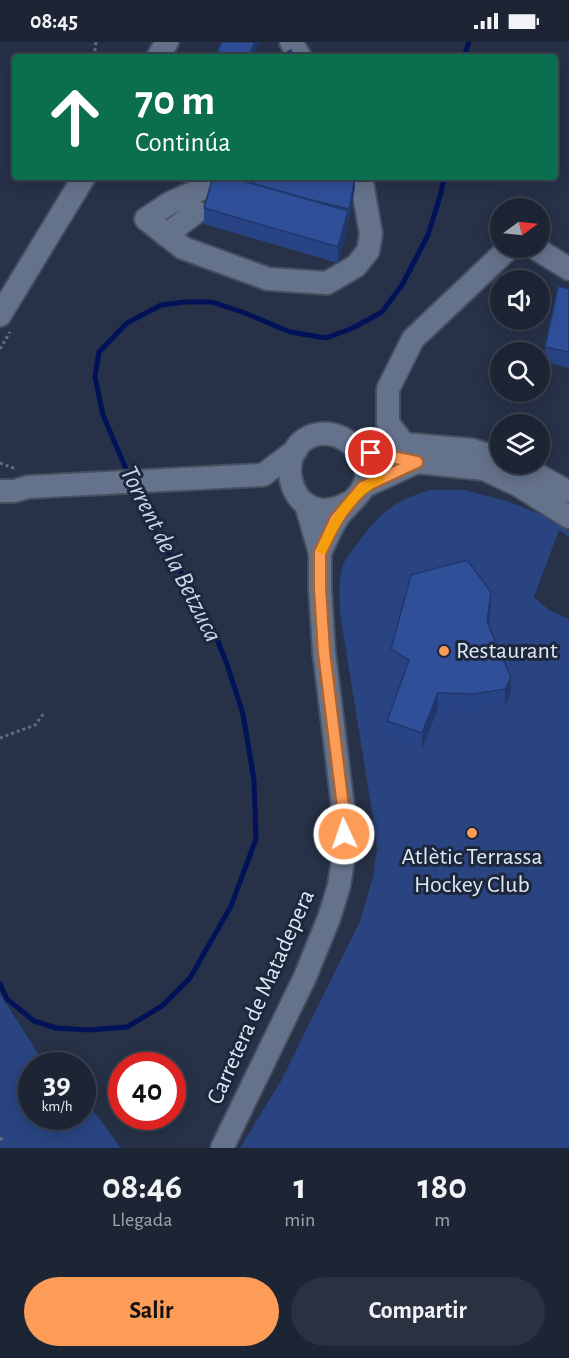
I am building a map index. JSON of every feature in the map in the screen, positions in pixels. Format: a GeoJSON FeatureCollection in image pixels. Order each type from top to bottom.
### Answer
{"type":"FeatureCollection","features":[{"type":"Feature","properties":{"kind":"street"},"geometry":{"type":"LineString","coordinates":[[0,315],[82,180]]}},
{"type":"Feature","properties":{"kind":"street"},"geometry":{"type":"LineString","coordinates":[[237,183],[219,181],[170,203],[146,219],[183,248],[268,279],[327,283],[356,266],[368,252],[371,234],[362,180]]}},
{"type":"Feature","properties":{"kind":"street"},"geometry":{"type":"LineString","coordinates":[[166,235],[196,212]]}},
{"type":"Feature","properties":{"kind":"street"},"geometry":{"type":"LineString","coordinates":[[550,257],[569,269]]}},
{"type":"Feature","properties":{"kind":"street"},"geometry":{"type":"LineString","coordinates":[[490,456],[472,450],[404,444],[388,423],[388,389],[413,339],[498,258]]}},
{"type":"Feature","properties":{"kind":"street"},"geometry":{"type":"LineString","coordinates":[[252,476],[296,450],[309,438],[323,434],[337,435],[350,441],[359,451],[364,465],[357,494],[336,519],[320,553]]}},
{"type":"Feature","properties":{"kind":"street"},"geometry":{"type":"LineString","coordinates":[[296,450],[291,458],[289,472],[320,553]]}},
{"type":"Feature","properties":{"kind":"street"},"geometry":{"type":"LineString","coordinates":[[359,451],[417,462],[484,469],[518,485],[569,517]]}},
{"type":"Feature","properties":{"kind":"street"},"geometry":{"type":"LineString","coordinates":[[8,478],[252,476],[300,496],[314,508],[330,510],[417,462]]}},
{"type":"Feature","properties":{"kind":"street"},"geometry":{"type":"LineString","coordinates":[[536,474],[569,491]]}},
{"type":"Feature","properties":{"kind":"street","name":"Carretera de Matadepera"},"geometry":{"type":"LineString","coordinates":[[222,1148],[305,977],[329,918],[339,886],[344,854],[344,815],[324,652],[320,553]]}},
{"type":"Feature","properties":{"kind":"path"},"geometry":{"type":"LineString","coordinates":[[0,738],[35,724],[44,713]]}},
{"type":"Feature","properties":{"kind":"path"},"geometry":{"type":"LineString","coordinates":[[0,1139],[5,1138]]}},
{"type":"Feature","properties":{"kind":"shaded area","name":"Atlètic Terrassa Hockey Club"},"geometry":{"type":"Polygon","coordinates":[[[430,490],[464,490],[507,501],[540,514],[569,531],[569,537],[559,530],[534,597],[549,610],[569,619],[569,1148],[240,1148],[281,1081],[360,921],[373,877],[377,849],[340,614],[342,568],[352,550],[383,514],[407,498],[430,490]]]}},
{"type":"Feature","properties":{"kind":"shaded area"},"geometry":{"type":"Polygon","coordinates":[[[0,994],[37,1052],[18,1052],[18,1130],[96,1130],[96,1114],[121,1148],[0,1148],[0,994]]]}},
{"type":"Feature","properties":{"kind":"building"},"geometry":{"type":"Polygon","coordinates":[[[222,42],[255,42],[249,54],[222,54],[217,51],[222,42]]]}},
{"type":"Feature","properties":{"kind":"building"},"geometry":{"type":"Polygon","coordinates":[[[212,180],[240,180],[348,211],[338,247],[204,208],[212,180]]]}},
{"type":"Feature","properties":{"kind":"building"},"geometry":{"type":"Polygon","coordinates":[[[244,180],[354,180],[349,209],[244,180]]]}},
{"type":"Feature","properties":{"kind":"building"},"geometry":{"type":"Polygon","coordinates":[[[558,286],[569,289],[569,352],[550,348],[550,342],[546,342],[558,286]]]}},
{"type":"Feature","properties":{"kind":"building","name":"Restaurant"},"geometry":{"type":"Polygon","coordinates":[[[467,560],[491,592],[487,622],[511,677],[505,689],[475,694],[438,693],[422,733],[387,721],[409,660],[391,649],[411,575],[467,560]]]}},
{"type":"Feature","properties":{"kind":"waterway","name":"Torrent de la Betzuca"},"geometry":{"type":"LineString","coordinates":[[465,54],[469,42]]}},
{"type":"Feature","properties":{"kind":"waterway","name":"Torrent de la Betzuca"},"geometry":{"type":"LineString","coordinates":[[129,476],[103,415],[95,377],[99,352],[127,323],[161,305],[212,302],[290,332],[326,338],[353,328],[382,312],[402,285],[428,235],[443,180]]}},
{"type":"Feature","properties":{"kind":"waterway","name":"Torrent de la Betzuca"},"geometry":{"type":"LineString","coordinates":[[0,984],[7,999],[34,1021],[56,1028],[89,1030],[127,1027],[162,1006],[190,978],[231,906],[256,839],[254,780],[243,714],[227,664],[198,599],[152,527],[134,487]]}},
{"type":"Feature","properties":{"kind":"slow traffic"},"geometry":{"type":"LineString","coordinates":[[322,549],[336,519],[363,487],[380,478]]}},
{"type":"Feature","properties":{"kind":"place","name":"Restaurant"},"geometry":{"type":"Point","coordinates":[444,651]}},
{"type":"Feature","properties":{"kind":"place","name":"Atlètic Terrassa Hockey Club"},"geometry":{"type":"Point","coordinates":[472,833]}},
{"type":"Feature","properties":{"kind":"route"},"geometry":{"type":"LineString","coordinates":[[344,834],[344,815],[324,652],[320,553],[336,519],[363,487],[417,462],[371,453]]}}]}
